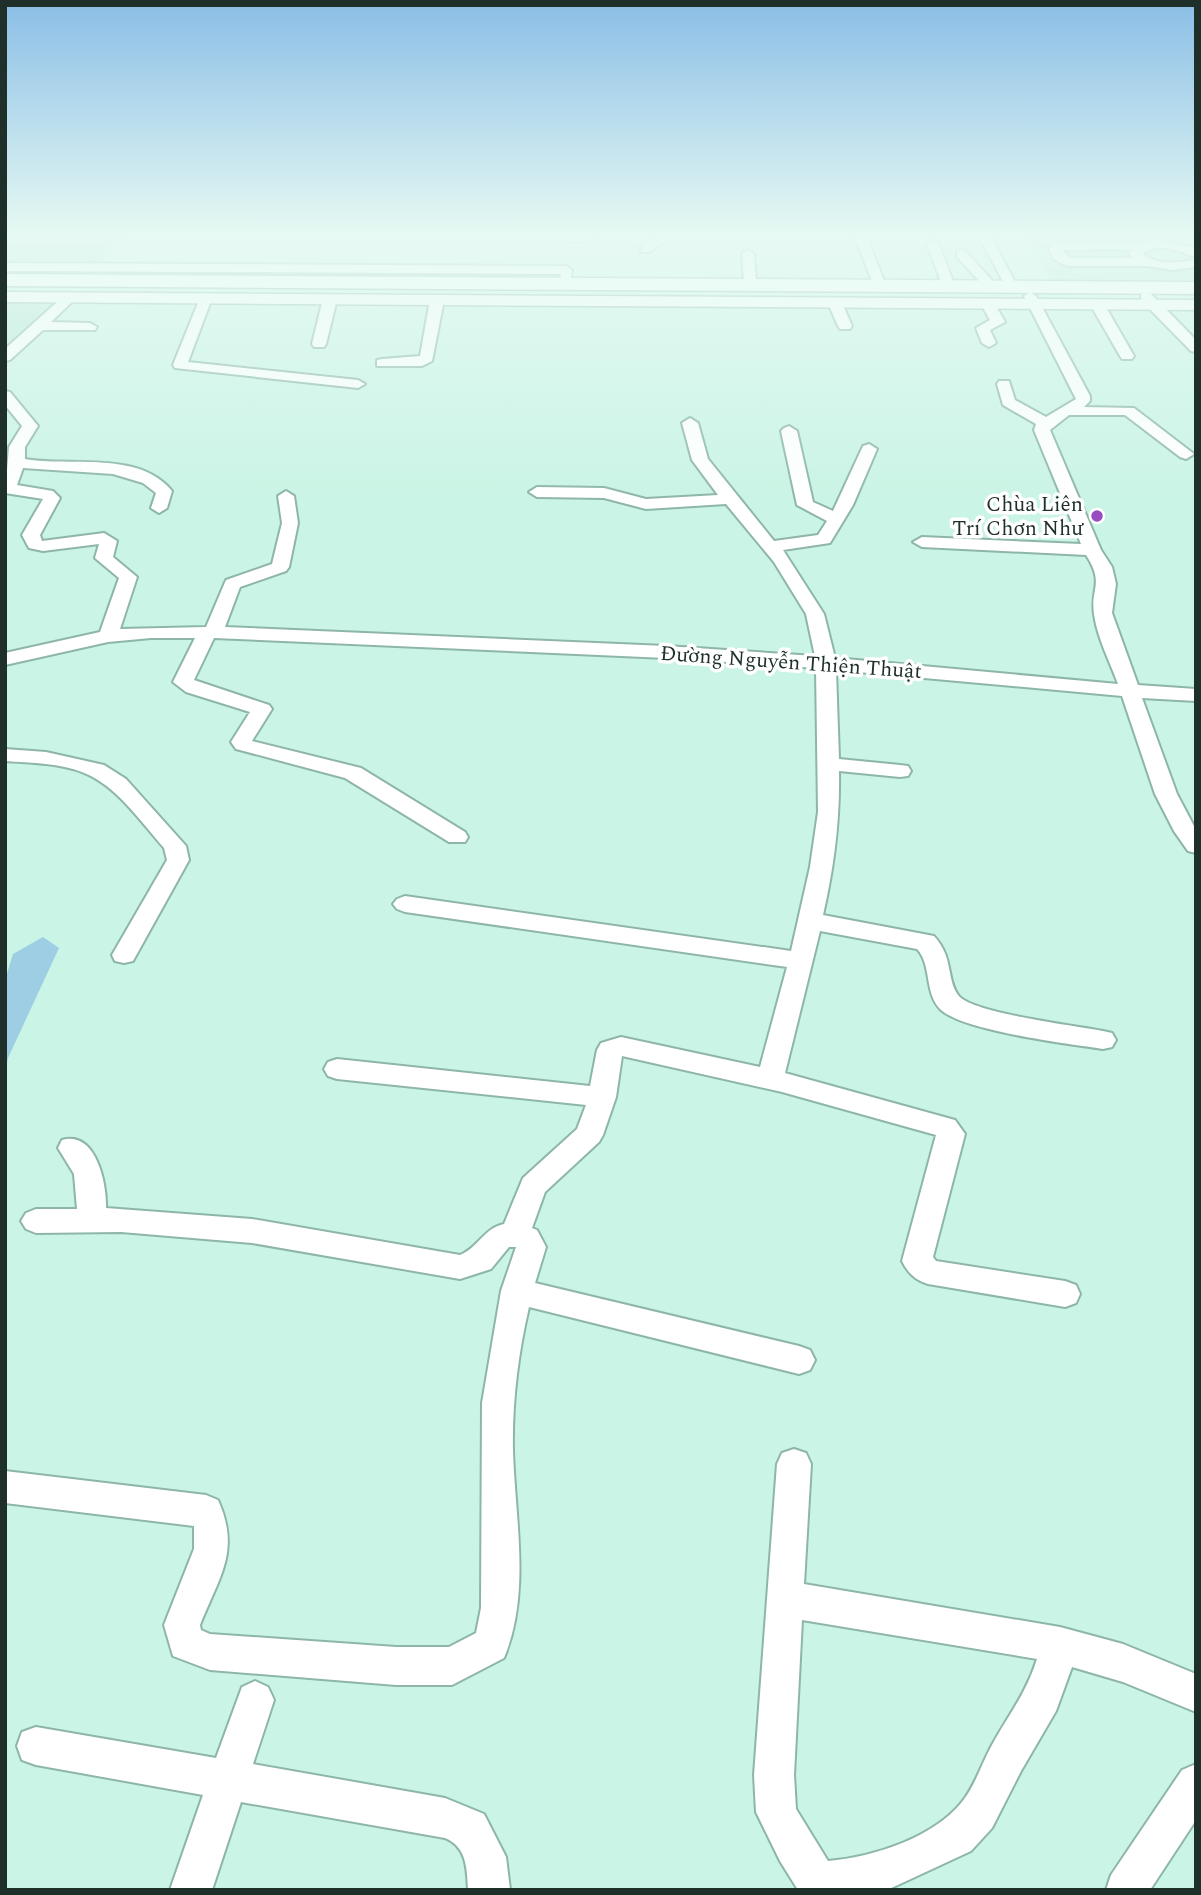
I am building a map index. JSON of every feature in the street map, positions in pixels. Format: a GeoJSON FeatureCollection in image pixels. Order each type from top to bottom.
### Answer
{"type":"FeatureCollection","features":[{"type":"Feature","properties":{"kind":"street"},"geometry":{"type":"LineString","coordinates":[[5,357],[42,323]]}},
{"type":"Feature","properties":{"kind":"street"},"geometry":{"type":"LineString","coordinates":[[196,323],[180,365],[358,384]]}},
{"type":"Feature","properties":{"kind":"street"},"geometry":{"type":"LineString","coordinates":[[319,344],[324,323]]}},
{"type":"Feature","properties":{"kind":"street"},"geometry":{"type":"LineString","coordinates":[[382,363],[422,362],[428,358],[433,323]]}},
{"type":"Feature","properties":{"kind":"street"},"geometry":{"type":"LineString","coordinates":[[989,343],[983,328],[994,323]]}},
{"type":"Feature","properties":{"kind":"street"},"geometry":{"type":"LineString","coordinates":[[1044,323],[1083,396],[1083,401],[1043,425],[1043,435],[1092,550],[1103,567],[1107,584],[1103,613],[1169,797],[1187,836],[1196,846]]}},
{"type":"Feature","properties":{"kind":"street"},"geometry":{"type":"LineString","coordinates":[[1108,323],[1127,355]]}},
{"type":"Feature","properties":{"kind":"street"},"geometry":{"type":"LineString","coordinates":[[1172,323],[1196,348]]}},
{"type":"Feature","properties":{"kind":"street"},"geometry":{"type":"LineString","coordinates":[[39,326],[90,327]]}},
{"type":"Feature","properties":{"kind":"street"},"geometry":{"type":"LineString","coordinates":[[1004,384],[1009,402],[1046,423]]}},
{"type":"Feature","properties":{"kind":"street"},"geometry":{"type":"LineString","coordinates":[[5,395],[30,426],[17,447],[17,462],[9,489],[47,494],[52,498],[32,533],[35,544],[104,538],[108,541],[105,559],[128,577],[108,636]]}},
{"type":"Feature","properties":{"kind":"street"},"geometry":{"type":"LineString","coordinates":[[1069,411],[1129,411],[1186,454]]}},
{"type":"Feature","properties":{"kind":"street"},"geometry":{"type":"LineString","coordinates":[[690,424],[700,460],[729,499],[781,558],[815,614],[826,663],[827,826],[822,867],[769,1080]]}},
{"type":"Feature","properties":{"kind":"street"},"geometry":{"type":"LineString","coordinates":[[789,431],[804,505],[836,519]]}},
{"type":"Feature","properties":{"kind":"street"},"geometry":{"type":"LineString","coordinates":[[770,547],[824,539],[869,449]]}},
{"type":"Feature","properties":{"kind":"street"},"geometry":{"type":"LineString","coordinates":[[17,462],[135,474],[164,491],[159,508]]}},
{"type":"Feature","properties":{"kind":"street"},"geometry":{"type":"LineString","coordinates":[[537,492],[604,493],[646,503],[729,499]]}},
{"type":"Feature","properties":{"kind":"street"},"geometry":{"type":"LineString","coordinates":[[286,496],[290,523],[280,567],[232,584],[210,633],[183,682],[193,688],[262,709],[242,741],[243,745],[353,773],[457,837]]}},
{"type":"Feature","properties":{"kind":"street"},"geometry":{"type":"LineString","coordinates":[[922,542],[1092,550]]}},
{"type":"Feature","properties":{"kind":"street","name":"Đường Nguyễn Thiện Thuật"},"geometry":{"type":"LineString","coordinates":[[5,659],[108,636],[151,632],[210,633],[666,652],[1196,695]]}},
{"type":"Feature","properties":{"kind":"street"},"geometry":{"type":"LineString","coordinates":[[5,755],[46,758],[96,770],[118,784],[175,846],[178,860],[124,955]]}},
{"type":"Feature","properties":{"kind":"street"},"geometry":{"type":"LineString","coordinates":[[828,764],[900,771]]}},
{"type":"Feature","properties":{"kind":"street"},"geometry":{"type":"LineString","coordinates":[[405,904],[800,961]]}},
{"type":"Feature","properties":{"kind":"street"},"geometry":{"type":"LineString","coordinates":[[810,921],[925,942],[938,959],[947,999],[954,1007],[976,1016],[1103,1040]]}},
{"type":"Feature","properties":{"kind":"street"},"geometry":{"type":"LineString","coordinates":[[514,1235],[533,1186],[589,1135],[602,1097],[610,1050],[621,1046],[769,1080],[945,1127],[951,1134],[936,1183],[918,1263],[928,1272],[1065,1294]]}},
{"type":"Feature","properties":{"kind":"street"},"geometry":{"type":"LineString","coordinates":[[337,1069],[602,1097]]}},
{"type":"Feature","properties":{"kind":"street"},"geometry":{"type":"LineString","coordinates":[[72,1148],[88,1169],[92,1182],[91,1220]]}},
{"type":"Feature","properties":{"kind":"street"},"geometry":{"type":"LineString","coordinates":[[5,1487],[206,1511],[211,1526],[212,1549],[182,1625],[186,1643],[210,1652],[396,1666],[452,1666],[491,1645],[500,1604],[497,1424],[507,1329],[531,1247],[527,1238],[501,1236],[480,1259],[460,1267],[252,1231],[91,1220],[36,1221]]}},
{"type":"Feature","properties":{"kind":"street"},"geometry":{"type":"LineString","coordinates":[[516,1291],[799,1360]]}},
{"type":"Feature","properties":{"kind":"street"},"geometry":{"type":"LineString","coordinates":[[794,1464],[774,1775],[776,1812],[794,1847],[814,1877],[828,1882],[869,1877],[957,1837],[978,1814],[1007,1757],[1043,1698],[1060,1645]]}},
{"type":"Feature","properties":{"kind":"street"},"geometry":{"type":"LineString","coordinates":[[785,1599],[1060,1645],[1123,1663],[1196,1693]]}},
{"type":"Feature","properties":{"kind":"street"},"geometry":{"type":"LineString","coordinates":[[191,1890],[255,1700]]}},
{"type":"Feature","properties":{"kind":"street"},"geometry":{"type":"LineString","coordinates":[[36,1746],[444,1818],[470,1828],[486,1857],[489,1890]]}},
{"type":"Feature","properties":{"kind":"street"},"geometry":{"type":"LineString","coordinates":[[1126,1890],[1196,1784]]}},
{"type":"Feature","properties":{"kind":"shaded area"},"geometry":{"type":"Polygon","coordinates":[[[5,323],[37,323],[5,352],[5,323]]]}},
{"type":"Feature","properties":{"kind":"water"},"geometry":{"type":"Polygon","coordinates":[[[43,937],[59,948],[8,1058],[5,1074],[5,980],[13,954],[43,937]]]}},
{"type":"Feature","properties":{"kind":"place","name":"Chùa Liên Trí Chơn Như"},"geometry":{"type":"Point","coordinates":[1097,516]}}]}
